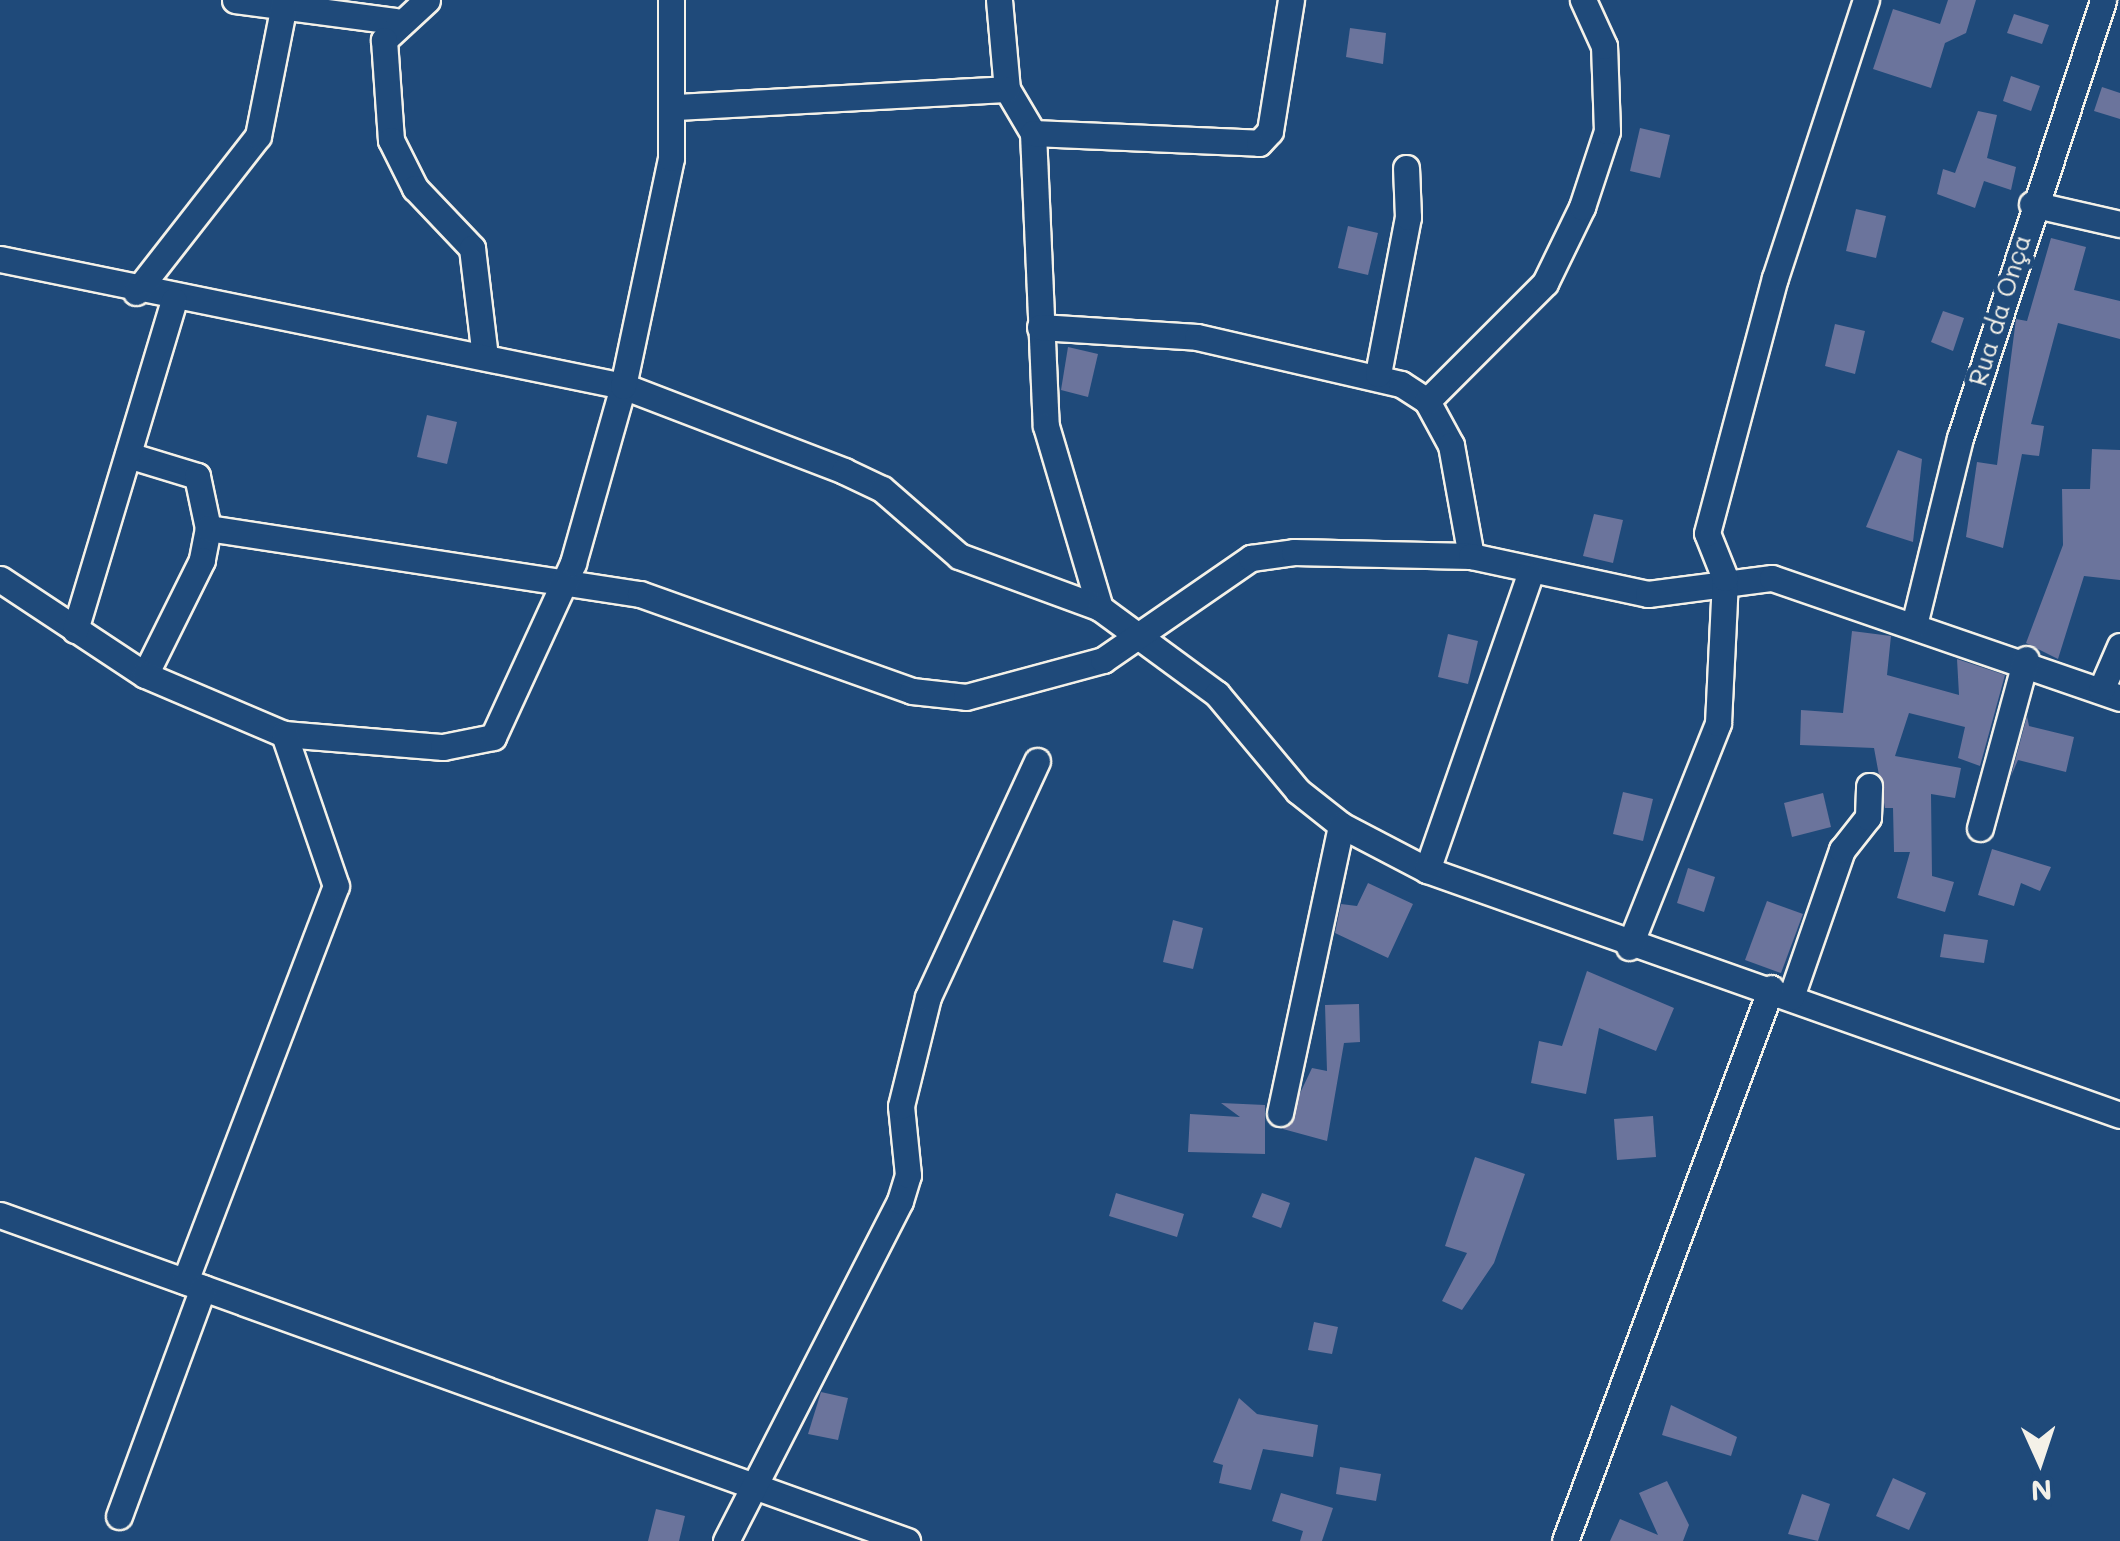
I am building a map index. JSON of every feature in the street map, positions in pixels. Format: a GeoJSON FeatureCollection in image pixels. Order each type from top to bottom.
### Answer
{"type":"FeatureCollection","features":[{"type":"Feature","properties":{"kind":"street"},"geometry":{"type":"LineString","coordinates":[[235,0],[395,21],[427,0]]}},
{"type":"Feature","properties":{"kind":"street"},"geometry":{"type":"LineString","coordinates":[[0,579],[145,675],[284,734],[443,747],[493,737],[564,583],[622,386],[675,107],[671,0]]}},
{"type":"Feature","properties":{"kind":"street"},"geometry":{"type":"LineString","coordinates":[[1000,0],[1008,89],[1033,133],[1046,426],[1100,608]]}},
{"type":"Feature","properties":{"kind":"street"},"geometry":{"type":"LineString","coordinates":[[1033,133],[1259,143],[1270,130],[1291,0]]}},
{"type":"Feature","properties":{"kind":"street"},"geometry":{"type":"LineString","coordinates":[[1428,401],[1545,282],[1582,207],[1607,131],[1604,46],[1583,0]]}},
{"type":"Feature","properties":{"kind":"street"},"geometry":{"type":"LineString","coordinates":[[1628,946],[1718,723],[1725,578],[1706,533],[1720,469],[1866,0]]}},
{"type":"Feature","properties":{"kind":"street","name":"Rua da Onça"},"geometry":{"type":"LineString","coordinates":[[1914,625],[2032,204],[2102,0]]}},
{"type":"Feature","properties":{"kind":"street"},"geometry":{"type":"LineString","coordinates":[[136,292],[258,136],[283,4]]}},
{"type":"Feature","properties":{"kind":"street"},"geometry":{"type":"LineString","coordinates":[[395,21],[382,77],[392,140],[415,188],[472,248],[485,357]]}},
{"type":"Feature","properties":{"kind":"street"},"geometry":{"type":"LineString","coordinates":[[675,107],[1008,89]]}},
{"type":"Feature","properties":{"kind":"street"},"geometry":{"type":"LineString","coordinates":[[1378,374],[1408,217],[1406,168]]}},
{"type":"Feature","properties":{"kind":"street"},"geometry":{"type":"LineString","coordinates":[[2032,204],[2120,224]]}},
{"type":"Feature","properties":{"kind":"street"},"geometry":{"type":"LineString","coordinates":[[0,260],[174,302],[485,357],[622,386],[844,471],[882,488],[959,556],[1100,608],[1254,728],[1298,790],[1341,825],[1427,870],[1628,946],[1781,992],[2120,1115]]}},
{"type":"Feature","properties":{"kind":"street"},"geometry":{"type":"LineString","coordinates":[[76,630],[174,302]]}},
{"type":"Feature","properties":{"kind":"street"},"geometry":{"type":"LineString","coordinates":[[1040,328],[1196,337],[1378,374],[1428,401],[1451,446],[1471,556]]}},
{"type":"Feature","properties":{"kind":"street"},"geometry":{"type":"LineString","coordinates":[[128,456],[197,476],[208,528],[202,560],[145,675]]}},
{"type":"Feature","properties":{"kind":"street"},"geometry":{"type":"LineString","coordinates":[[208,528],[650,597],[912,691],[966,697],[1009,691],[1141,641],[1266,552],[1471,556],[1530,574],[1648,594],[1725,578],[1772,578],[2026,659],[2111,694],[2120,646]]}},
{"type":"Feature","properties":{"kind":"street"},"geometry":{"type":"LineString","coordinates":[[1427,870],[1530,574]]}},
{"type":"Feature","properties":{"kind":"street"},"geometry":{"type":"LineString","coordinates":[[1980,828],[2026,659]]}},
{"type":"Feature","properties":{"kind":"street"},"geometry":{"type":"LineString","coordinates":[[120,1516],[194,1284],[336,886],[284,734]]}},
{"type":"Feature","properties":{"kind":"street"},"geometry":{"type":"LineString","coordinates":[[726,1541],[747,1484],[900,1201],[908,1175],[901,1106],[928,996],[1037,761]]}},
{"type":"Feature","properties":{"kind":"street"},"geometry":{"type":"LineString","coordinates":[[1565,1541],[1781,992],[1842,850],[1868,817],[1868,786]]}},
{"type":"Feature","properties":{"kind":"street"},"geometry":{"type":"LineString","coordinates":[[1280,1114],[1341,825]]}},
{"type":"Feature","properties":{"kind":"street"},"geometry":{"type":"LineString","coordinates":[[0,1215],[908,1541]]}},
{"type":"Feature","properties":{"kind":"building"},"geometry":{"type":"Polygon","coordinates":[[[1948,0],[1976,0],[1966,33],[1945,43],[1931,88],[1873,69],[1893,9],[1940,24],[1948,0]]]}},
{"type":"Feature","properties":{"kind":"building"},"geometry":{"type":"Polygon","coordinates":[[[2014,14],[2049,25],[2042,44],[2007,33],[2014,14]]]}},
{"type":"Feature","properties":{"kind":"building"},"geometry":{"type":"Polygon","coordinates":[[[1350,28],[1386,33],[1383,64],[1346,57],[1350,28]]]}},
{"type":"Feature","properties":{"kind":"building"},"geometry":{"type":"Polygon","coordinates":[[[2011,76],[2040,86],[2031,111],[2003,101],[2011,76]]]}},
{"type":"Feature","properties":{"kind":"building"},"geometry":{"type":"Polygon","coordinates":[[[2102,87],[2120,93],[2120,119],[2094,111],[2102,87]]]}},
{"type":"Feature","properties":{"kind":"building"},"geometry":{"type":"Polygon","coordinates":[[[1978,111],[1997,115],[1987,158],[2016,167],[2011,190],[1984,181],[1975,208],[1937,194],[1943,169],[1955,173],[1978,111]]]}},
{"type":"Feature","properties":{"kind":"building"},"geometry":{"type":"Polygon","coordinates":[[[1640,128],[1670,135],[1660,178],[1630,171],[1640,128]]]}},
{"type":"Feature","properties":{"kind":"building"},"geometry":{"type":"Polygon","coordinates":[[[1856,209],[1886,216],[1876,258],[1846,251],[1856,209]]]}},
{"type":"Feature","properties":{"kind":"building"},"geometry":{"type":"Polygon","coordinates":[[[1348,226],[1378,233],[1368,275],[1338,268],[1348,226]]]}},
{"type":"Feature","properties":{"kind":"building"},"geometry":{"type":"Polygon","coordinates":[[[2051,238],[2086,247],[2074,290],[2120,301],[2120,339],[2058,323],[2031,424],[2044,426],[2039,456],[2022,454],[2003,548],[1966,537],[1977,462],[1997,465],[2016,319],[2027,321],[2051,238]]]}},
{"type":"Feature","properties":{"kind":"building"},"geometry":{"type":"Polygon","coordinates":[[[1943,311],[1964,318],[1953,351],[1931,342],[1943,311]]]}},
{"type":"Feature","properties":{"kind":"building"},"geometry":{"type":"Polygon","coordinates":[[[1835,324],[1865,331],[1855,374],[1825,366],[1835,324]]]}},
{"type":"Feature","properties":{"kind":"building"},"geometry":{"type":"Polygon","coordinates":[[[1068,347],[1098,354],[1088,397],[1061,390],[1068,347]]]}},
{"type":"Feature","properties":{"kind":"building"},"geometry":{"type":"Polygon","coordinates":[[[427,415],[457,422],[447,464],[417,457],[427,415]]]}},
{"type":"Feature","properties":{"kind":"building"},"geometry":{"type":"Polygon","coordinates":[[[2092,449],[2120,450],[2120,580],[2084,576],[2058,659],[2026,643],[2063,545],[2062,489],[2090,489],[2092,449]]]}},
{"type":"Feature","properties":{"kind":"building"},"geometry":{"type":"Polygon","coordinates":[[[1898,450],[1922,459],[1913,542],[1866,527],[1898,450]]]}},
{"type":"Feature","properties":{"kind":"building"},"geometry":{"type":"Polygon","coordinates":[[[1594,514],[1623,520],[1613,563],[1583,556],[1594,514]]]}},
{"type":"Feature","properties":{"kind":"building"},"geometry":{"type":"Polygon","coordinates":[[[1852,631],[1891,636],[1887,675],[1959,695],[1957,659],[2005,675],[1980,766],[1958,758],[1965,727],[1909,713],[1895,756],[1961,768],[1955,798],[1931,794],[1932,876],[1954,882],[1945,912],[1897,898],[1910,852],[1894,852],[1893,808],[1885,808],[1874,748],[1800,745],[1801,710],[1843,713],[1852,631]]]}},
{"type":"Feature","properties":{"kind":"building"},"geometry":{"type":"Polygon","coordinates":[[[1448,634],[1478,641],[1468,684],[1438,677],[1448,634]]]}},
{"type":"Feature","properties":{"kind":"building"},"geometry":{"type":"Polygon","coordinates":[[[2027,716],[2029,726],[2074,737],[2066,772],[2018,760],[2011,776],[2027,716]]]}},
{"type":"Feature","properties":{"kind":"building"},"geometry":{"type":"Polygon","coordinates":[[[1623,792],[1653,799],[1643,841],[1613,834],[1623,792]]]}},
{"type":"Feature","properties":{"kind":"building"},"geometry":{"type":"Polygon","coordinates":[[[1823,793],[1831,827],[1792,837],[1784,803],[1823,793]]]}},
{"type":"Feature","properties":{"kind":"building"},"geometry":{"type":"Polygon","coordinates":[[[1992,849],[2051,867],[2040,891],[2021,883],[2014,906],[1978,895],[1992,849]]]}},
{"type":"Feature","properties":{"kind":"building"},"geometry":{"type":"Polygon","coordinates":[[[1688,868],[1715,877],[1704,912],[1677,903],[1688,868]]]}},
{"type":"Feature","properties":{"kind":"building"},"geometry":{"type":"Polygon","coordinates":[[[1368,883],[1413,904],[1388,958],[1335,933],[1341,904],[1357,906],[1368,883]]]}},
{"type":"Feature","properties":{"kind":"building"},"geometry":{"type":"Polygon","coordinates":[[[1767,901],[1803,914],[1781,973],[1745,960],[1767,901]]]}},
{"type":"Feature","properties":{"kind":"building"},"geometry":{"type":"Polygon","coordinates":[[[1173,920],[1203,928],[1193,969],[1163,962],[1173,920]]]}},
{"type":"Feature","properties":{"kind":"building"},"geometry":{"type":"Polygon","coordinates":[[[1944,934],[1988,940],[1984,963],[1940,957],[1944,934]]]}},
{"type":"Feature","properties":{"kind":"building"},"geometry":{"type":"Polygon","coordinates":[[[1587,971],[1674,1008],[1656,1051],[1599,1028],[1586,1094],[1531,1083],[1539,1041],[1562,1046],[1587,971]]]}},
{"type":"Feature","properties":{"kind":"building"},"geometry":{"type":"Polygon","coordinates":[[[1359,1004],[1360,1042],[1344,1043],[1327,1141],[1283,1129],[1312,1068],[1327,1071],[1325,1005],[1359,1004]]]}},
{"type":"Feature","properties":{"kind":"building"},"geometry":{"type":"Polygon","coordinates":[[[1221,1103],[1265,1105],[1265,1154],[1188,1152],[1190,1114],[1240,1117],[1221,1103]]]}},
{"type":"Feature","properties":{"kind":"building"},"geometry":{"type":"Polygon","coordinates":[[[1653,1116],[1656,1157],[1617,1160],[1614,1119],[1653,1116]]]}},
{"type":"Feature","properties":{"kind":"building"},"geometry":{"type":"Polygon","coordinates":[[[1475,1157],[1525,1174],[1494,1263],[1462,1310],[1442,1301],[1467,1253],[1445,1246],[1475,1157]]]}},
{"type":"Feature","properties":{"kind":"building"},"geometry":{"type":"Polygon","coordinates":[[[1116,1193],[1184,1214],[1177,1237],[1109,1216],[1116,1193]]]}},
{"type":"Feature","properties":{"kind":"building"},"geometry":{"type":"Polygon","coordinates":[[[1262,1193],[1290,1203],[1281,1228],[1252,1217],[1262,1193]]]}},
{"type":"Feature","properties":{"kind":"building"},"geometry":{"type":"Polygon","coordinates":[[[1314,1322],[1338,1327],[1332,1354],[1308,1350],[1314,1322]]]}},
{"type":"Feature","properties":{"kind":"building"},"geometry":{"type":"Polygon","coordinates":[[[821,1392],[848,1398],[838,1440],[808,1434],[821,1392]]]}},
{"type":"Feature","properties":{"kind":"building"},"geometry":{"type":"Polygon","coordinates":[[[1239,1398],[1257,1414],[1318,1425],[1313,1457],[1263,1449],[1251,1490],[1219,1483],[1223,1465],[1213,1462],[1239,1398]]]}},
{"type":"Feature","properties":{"kind":"building"},"geometry":{"type":"Polygon","coordinates":[[[1671,1405],[1737,1437],[1731,1456],[1662,1435],[1671,1405]]]}},
{"type":"Feature","properties":{"kind":"building"},"geometry":{"type":"Polygon","coordinates":[[[1340,1467],[1381,1474],[1376,1501],[1336,1494],[1340,1467]]]}},
{"type":"Feature","properties":{"kind":"building"},"geometry":{"type":"Polygon","coordinates":[[[1893,1478],[1926,1493],[1909,1530],[1876,1516],[1893,1478]]]}},
{"type":"Feature","properties":{"kind":"building"},"geometry":{"type":"Polygon","coordinates":[[[1667,1481],[1689,1525],[1683,1541],[1610,1541],[1620,1519],[1658,1535],[1639,1493],[1667,1481]]]}},
{"type":"Feature","properties":{"kind":"building"},"geometry":{"type":"Polygon","coordinates":[[[1281,1493],[1333,1508],[1322,1541],[1300,1541],[1303,1531],[1272,1521],[1281,1493]]]}},
{"type":"Feature","properties":{"kind":"building"},"geometry":{"type":"Polygon","coordinates":[[[1802,1494],[1830,1504],[1818,1541],[1788,1534],[1802,1494]]]}},
{"type":"Feature","properties":{"kind":"building"},"geometry":{"type":"Polygon","coordinates":[[[656,1509],[685,1516],[679,1541],[648,1541],[656,1509]]]}}]}
